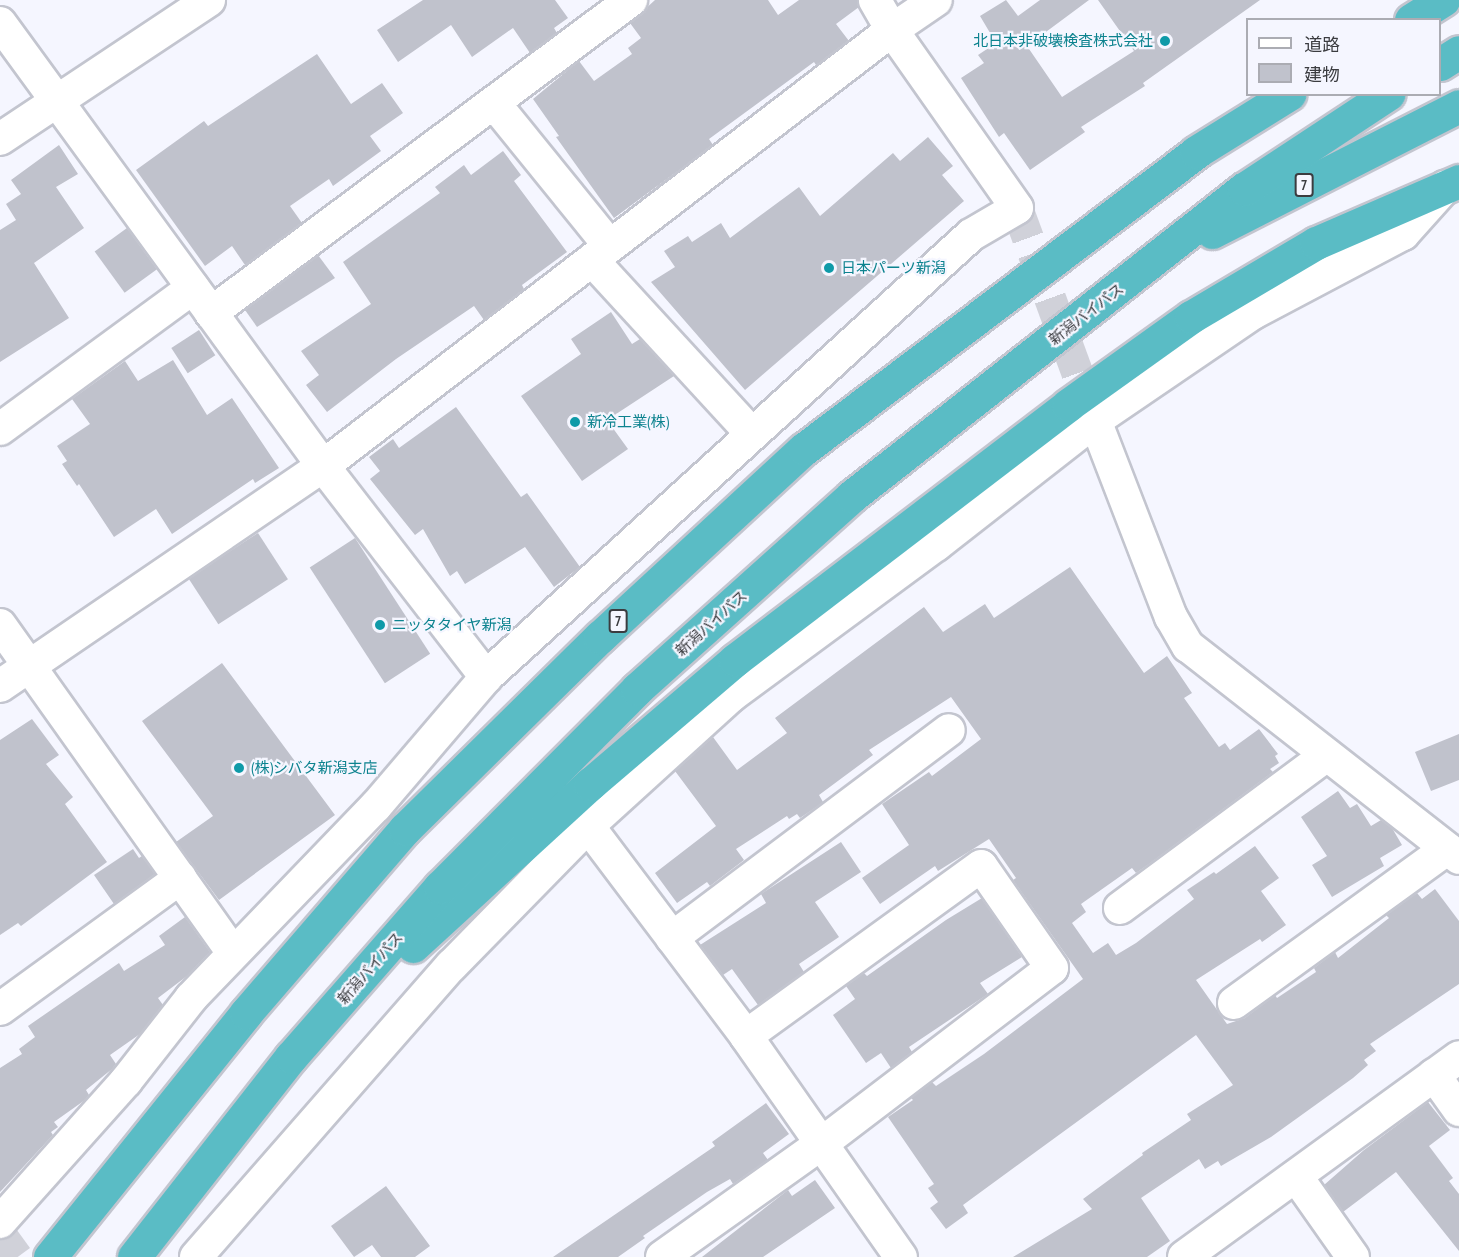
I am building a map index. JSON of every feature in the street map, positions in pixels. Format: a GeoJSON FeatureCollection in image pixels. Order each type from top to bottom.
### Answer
{"type":"FeatureCollection","features":[{"type":"Feature","properties":{"kind":"highway"},"geometry":{"type":"LineString","coordinates":[[1414,18],[1443,0]]}},
{"type":"Feature","properties":{"kind":"highway"},"geometry":{"type":"LineString","coordinates":[[1441,63],[1459,52]]}},
{"type":"Feature","properties":{"kind":"highway","name":"7"},"geometry":{"type":"LineString","coordinates":[[50,1257],[246,1013],[405,829],[600,637],[804,449],[1196,152],[1286,96]]}},
{"type":"Feature","properties":{"kind":"highway","name":"新潟バイパス"},"geometry":{"type":"LineString","coordinates":[[134,1257],[291,1058],[440,887],[637,689],[852,496],[1244,189],[1385,96]]}},
{"type":"Feature","properties":{"kind":"highway","name":"7"},"geometry":{"type":"LineString","coordinates":[[1149,265],[1459,106]]}},
{"type":"Feature","properties":{"kind":"highway","name":"7"},"geometry":{"type":"LineString","coordinates":[[291,1058],[590,784],[735,660],[1058,412],[1191,317],[1316,243],[1453,183]]}},
{"type":"Feature","properties":{"kind":"street"},"geometry":{"type":"LineString","coordinates":[[0,140],[208,0]]}},
{"type":"Feature","properties":{"kind":"street"},"geometry":{"type":"LineString","coordinates":[[212,313],[631,0]]}},
{"type":"Feature","properties":{"kind":"street"},"geometry":{"type":"LineString","coordinates":[[0,1222],[126,1081],[191,998],[376,806],[486,677],[971,236],[1017,208],[892,30],[874,0]]}},
{"type":"Feature","properties":{"kind":"street"},"geometry":{"type":"LineString","coordinates":[[0,686],[323,466],[892,30],[936,0]]}},
{"type":"Feature","properties":{"kind":"street"},"geometry":{"type":"LineString","coordinates":[[0,23],[323,466],[486,677]]}},
{"type":"Feature","properties":{"kind":"street"},"geometry":{"type":"LineString","coordinates":[[494,103],[601,253],[752,434]]}},
{"type":"Feature","properties":{"kind":"street"},"geometry":{"type":"LineString","coordinates":[[196,1257],[452,965],[588,826],[731,696],[936,545],[1094,415],[1253,313],[1403,234],[1453,183]]}},
{"type":"Feature","properties":{"kind":"street"},"geometry":{"type":"LineString","coordinates":[[0,429],[193,288]]}},
{"type":"Feature","properties":{"kind":"street"},"geometry":{"type":"LineString","coordinates":[[1094,415],[1170,617],[1188,646],[1453,854],[1234,1004]]}},
{"type":"Feature","properties":{"kind":"street"},"geometry":{"type":"LineString","coordinates":[[0,625],[233,953]]}},
{"type":"Feature","properties":{"kind":"street"},"geometry":{"type":"LineString","coordinates":[[672,938],[949,730]]}},
{"type":"Feature","properties":{"kind":"street"},"geometry":{"type":"LineString","coordinates":[[1120,908],[1327,755]]}},
{"type":"Feature","properties":{"kind":"street"},"geometry":{"type":"LineString","coordinates":[[588,826],[746,1036],[901,1257]]}},
{"type":"Feature","properties":{"kind":"street"},"geometry":{"type":"LineString","coordinates":[[662,1257],[821,1144],[1052,968],[981,866],[746,1036]]}},
{"type":"Feature","properties":{"kind":"street"},"geometry":{"type":"LineString","coordinates":[[0,1009],[180,878]]}},
{"type":"Feature","properties":{"kind":"street"},"geometry":{"type":"LineString","coordinates":[[1184,1257],[1459,1057]]}},
{"type":"Feature","properties":{"kind":"street"},"geometry":{"type":"LineString","coordinates":[[1434,1075],[1459,1110]]}},
{"type":"Feature","properties":{"kind":"street"},"geometry":{"type":"LineString","coordinates":[[1296,1176],[1353,1257]]}},
{"type":"Feature","properties":{"kind":"building"},"geometry":{"type":"Polygon","coordinates":[[[423,0],[555,0],[568,18],[554,28],[557,33],[530,53],[513,28],[472,57],[451,25],[398,62],[377,30],[423,0]]]}},
{"type":"Feature","properties":{"kind":"building"},"geometry":{"type":"Polygon","coordinates":[[[655,0],[768,0],[778,15],[799,0],[857,0],[859,7],[836,24],[849,41],[816,65],[814,62],[709,139],[713,145],[614,218],[556,137],[559,136],[533,99],[579,61],[594,81],[632,54],[628,48],[641,38],[630,23],[655,0]]]}},
{"type":"Feature","properties":{"kind":"building"},"geometry":{"type":"Polygon","coordinates":[[[1006,0],[1018,16],[1040,0],[1089,0],[1027,46],[1062,97],[1134,51],[1098,0],[1260,0],[1143,83],[1145,86],[1081,127],[1085,132],[1030,170],[1004,133],[999,137],[961,78],[984,63],[978,55],[996,43],[980,16],[1006,0]]]}},
{"type":"Feature","properties":{"kind":"building"},"geometry":{"type":"Polygon","coordinates":[[[317,54],[351,104],[382,83],[403,113],[370,136],[381,151],[333,186],[329,179],[290,206],[302,223],[245,265],[232,246],[205,266],[136,170],[204,121],[208,126],[317,54]]]}},
{"type":"Feature","properties":{"kind":"building","name":"日本パーツ新潟"},"geometry":{"type":"Polygon","coordinates":[[[928,137],[953,166],[942,175],[964,201],[745,390],[651,282],[675,267],[664,251],[688,236],[692,242],[721,223],[730,238],[799,187],[820,216],[893,153],[900,161],[928,137]]]}},
{"type":"Feature","properties":{"kind":"building"},"geometry":{"type":"Polygon","coordinates":[[[59,145],[78,174],[56,187],[84,228],[34,263],[69,318],[0,362],[0,230],[16,220],[6,204],[21,194],[11,180],[59,145]]]}},
{"type":"Feature","properties":{"kind":"building"},"geometry":{"type":"Polygon","coordinates":[[[503,151],[521,175],[514,181],[567,252],[522,285],[524,289],[484,320],[474,306],[396,359],[327,412],[306,385],[319,375],[301,351],[371,304],[343,262],[440,193],[435,187],[464,165],[471,175],[503,151]]]}},
{"type":"Feature","properties":{"kind":"building"},"geometry":{"type":"Polygon","coordinates":[[[127,228],[157,269],[125,293],[95,252],[127,228]]]}},
{"type":"Feature","properties":{"kind":"building"},"geometry":{"type":"Polygon","coordinates":[[[318,255],[335,278],[257,327],[245,310],[318,255]]]}},
{"type":"Feature","properties":{"kind":"building"},"geometry":{"type":"Polygon","coordinates":[[[611,312],[632,344],[640,339],[674,376],[607,420],[628,449],[582,481],[521,396],[581,354],[571,339],[611,312]]]}},
{"type":"Feature","properties":{"kind":"building"},"geometry":{"type":"Polygon","coordinates":[[[199,330],[215,355],[188,373],[171,348],[199,330]]]}},
{"type":"Feature","properties":{"kind":"building"},"geometry":{"type":"Polygon","coordinates":[[[173,360],[207,415],[232,398],[279,468],[255,483],[253,479],[172,534],[156,509],[114,537],[79,484],[77,486],[62,464],[67,461],[57,446],[90,424],[72,399],[125,361],[138,381],[173,360]]]}},
{"type":"Feature","properties":{"kind":"building"},"geometry":{"type":"Polygon","coordinates":[[[456,407],[521,497],[527,493],[580,567],[554,587],[525,547],[465,584],[457,571],[450,576],[423,529],[415,535],[370,479],[380,471],[369,457],[393,439],[399,448],[456,407]]]}},
{"type":"Feature","properties":{"kind":"building"},"geometry":{"type":"Polygon","coordinates":[[[258,533],[288,579],[218,624],[188,578],[258,533]]]}},
{"type":"Feature","properties":{"kind":"building","name":"ニッタタイヤ新潟"},"geometry":{"type":"Polygon","coordinates":[[[355,538],[430,654],[385,683],[310,567],[355,538]]]}},
{"type":"Feature","properties":{"kind":"building"},"geometry":{"type":"Polygon","coordinates":[[[1070,567],[1144,673],[1167,656],[1192,693],[1184,698],[1219,747],[1225,743],[1230,750],[1259,729],[1278,754],[1275,756],[1279,763],[1270,769],[1273,772],[1149,864],[1136,873],[1132,868],[1081,904],[1086,912],[1072,923],[1093,953],[1108,943],[1116,955],[1136,943],[1194,899],[1187,890],[1214,872],[1216,874],[1255,846],[1279,878],[1261,891],[1286,925],[1262,942],[1260,939],[1196,980],[1227,1024],[1245,1018],[1275,995],[1277,998],[1316,972],[1314,968],[1335,952],[1338,958],[1389,918],[1386,915],[1417,893],[1422,899],[1435,889],[1459,921],[1459,984],[1370,1044],[1376,1051],[1364,1060],[1368,1065],[1271,1137],[1221,1166],[1218,1161],[1205,1169],[1199,1159],[1141,1198],[1170,1241],[1147,1257],[1013,1257],[1092,1209],[1083,1199],[1143,1155],[1142,1153],[1191,1120],[1187,1114],[1233,1085],[1196,1035],[963,1205],[968,1213],[946,1229],[930,1208],[938,1202],[928,1188],[934,1184],[888,1117],[913,1100],[911,1098],[932,1082],[936,1086],[984,1054],[1083,979],[1013,880],[1016,878],[989,839],[938,871],[935,866],[880,904],[862,878],[909,845],[882,804],[929,772],[932,776],[981,739],[951,697],[869,750],[873,755],[819,795],[823,802],[818,806],[800,818],[797,814],[789,819],[787,816],[736,849],[744,860],[710,886],[707,882],[677,903],[655,873],[716,826],[675,771],[713,737],[737,770],[787,733],[775,718],[924,607],[943,632],[985,604],[994,618],[1070,567]]]}},
{"type":"Feature","properties":{"kind":"building","name":"(株)シバタ新潟支店"},"geometry":{"type":"Polygon","coordinates":[[[222,663],[335,815],[219,900],[176,842],[213,816],[142,721],[222,663]]]}},
{"type":"Feature","properties":{"kind":"building"},"geometry":{"type":"Polygon","coordinates":[[[32,719],[59,755],[46,764],[73,797],[65,804],[107,862],[21,926],[18,923],[0,935],[0,740],[32,719]]]}},
{"type":"Feature","properties":{"kind":"building"},"geometry":{"type":"Polygon","coordinates":[[[1459,734],[1459,780],[1431,791],[1415,752],[1459,734]]]}},
{"type":"Feature","properties":{"kind":"building"},"geometry":{"type":"Polygon","coordinates":[[[1338,791],[1350,808],[1357,804],[1371,826],[1381,820],[1392,828],[1402,845],[1380,858],[1384,866],[1332,897],[1312,865],[1327,856],[1301,817],[1338,791]]]}},
{"type":"Feature","properties":{"kind":"building"},"geometry":{"type":"Polygon","coordinates":[[[841,842],[861,872],[815,902],[839,937],[799,964],[804,972],[758,1005],[732,969],[723,975],[700,945],[766,903],[761,894],[841,842]]]}},
{"type":"Feature","properties":{"kind":"building"},"geometry":{"type":"Polygon","coordinates":[[[133,849],[139,858],[142,856],[155,874],[114,904],[94,875],[133,849]]]}},
{"type":"Feature","properties":{"kind":"building"},"geometry":{"type":"Polygon","coordinates":[[[982,898],[1022,957],[980,983],[988,994],[909,1047],[912,1052],[891,1068],[881,1053],[866,1063],[833,1015],[855,999],[846,986],[864,973],[867,976],[946,920],[982,898]]]}},
{"type":"Feature","properties":{"kind":"building"},"geometry":{"type":"Polygon","coordinates":[[[185,917],[210,952],[187,976],[158,998],[163,1005],[140,1034],[110,1055],[116,1064],[112,1069],[86,1090],[89,1095],[85,1100],[54,1122],[58,1127],[51,1132],[53,1135],[0,1192],[0,1068],[22,1054],[19,1049],[35,1037],[28,1026],[119,963],[124,971],[165,945],[159,936],[185,917]]]}},
{"type":"Feature","properties":{"kind":"building"},"geometry":{"type":"Polygon","coordinates":[[[1428,1102],[1450,1130],[1429,1146],[1453,1178],[1449,1181],[1459,1194],[1459,1251],[1396,1172],[1343,1212],[1324,1185],[1364,1150],[1428,1102]]]}},
{"type":"Feature","properties":{"kind":"building"},"geometry":{"type":"Polygon","coordinates":[[[766,1103],[789,1134],[763,1153],[768,1160],[733,1184],[730,1179],[707,1192],[643,1236],[645,1238],[618,1257],[553,1257],[715,1146],[712,1142],[766,1103]]]}},
{"type":"Feature","properties":{"kind":"building"},"geometry":{"type":"Polygon","coordinates":[[[815,1180],[835,1208],[763,1257],[702,1257],[788,1190],[792,1196],[815,1180]]]}},
{"type":"Feature","properties":{"kind":"building"},"geometry":{"type":"Polygon","coordinates":[[[386,1186],[430,1246],[415,1257],[381,1257],[372,1245],[354,1257],[331,1226],[386,1186]]]}},
{"type":"Feature","properties":{"kind":"tunnel"},"geometry":{"type":"LineString","coordinates":[[1017,208],[1091,410]]}},
{"type":"Feature","properties":{"kind":"tunnel"},"geometry":{"type":"LineString","coordinates":[[0,1234],[17,1257]]}},
{"type":"Feature","properties":{"kind":"place","name":"北日本非破壊検査株式会社"},"geometry":{"type":"Point","coordinates":[1165,41]}},
{"type":"Feature","properties":{"kind":"place","name":"日本パーツ新潟"},"geometry":{"type":"Point","coordinates":[829,268]}},
{"type":"Feature","properties":{"kind":"place","name":"新冷工業(株)"},"geometry":{"type":"Point","coordinates":[575,422]}},
{"type":"Feature","properties":{"kind":"place","name":"ニッタタイヤ新潟"},"geometry":{"type":"Point","coordinates":[380,625]}},
{"type":"Feature","properties":{"kind":"place","name":"(株)シバタ新潟支店"},"geometry":{"type":"Point","coordinates":[239,768]}}]}
